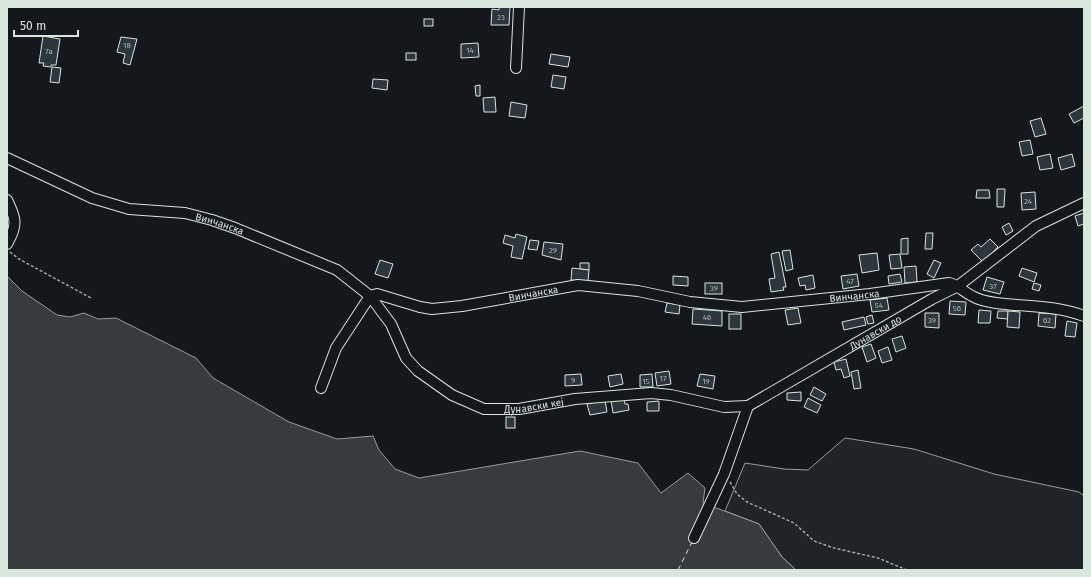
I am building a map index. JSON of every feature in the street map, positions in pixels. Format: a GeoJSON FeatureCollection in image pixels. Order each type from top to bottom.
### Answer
{"type":"FeatureCollection","features":[{"type":"Feature","properties":{"kind":"street"},"geometry":{"type":"LineString","coordinates":[[516,68],[519,7]]}},
{"type":"Feature","properties":{"kind":"street","name":"Винчанска"},"geometry":{"type":"LineString","coordinates":[[7,158],[92,198],[129,209],[185,213],[235,228],[337,270],[370,296],[377,294],[420,307],[432,309],[462,306],[578,285],[638,291],[690,302],[742,307],[870,294],[943,283],[953,284],[971,296],[996,303],[1058,308],[1084,316]]}},
{"type":"Feature","properties":{"kind":"street"},"geometry":{"type":"LineString","coordinates":[[7,200],[16,222],[14,233],[7,244]]}},
{"type":"Feature","properties":{"kind":"street","name":"Дунавски до"},"geometry":{"type":"LineString","coordinates":[[748,406],[932,299],[958,286],[1036,226],[1084,203]]}},
{"type":"Feature","properties":{"kind":"street"},"geometry":{"type":"LineString","coordinates":[[321,388],[336,348],[370,296]]}},
{"type":"Feature","properties":{"kind":"street","name":"Дунавски кеј"},"geometry":{"type":"LineString","coordinates":[[370,296],[391,324],[406,358],[418,371],[452,395],[484,409],[519,409],[575,399],[651,393],[671,395],[724,407],[748,406]]}},
{"type":"Feature","properties":{"kind":"street"},"geometry":{"type":"LineString","coordinates":[[694,538],[724,474],[748,406]]}},
{"type":"Feature","properties":{"kind":"path"},"geometry":{"type":"LineString","coordinates":[[7,250],[19,259],[91,298]]}},
{"type":"Feature","properties":{"kind":"path"},"geometry":{"type":"LineString","coordinates":[[724,474],[737,494],[747,502],[794,523],[814,541],[834,548],[878,558],[907,570]]}},
{"type":"Feature","properties":{"kind":"shaded area"},"geometry":{"type":"Polygon","coordinates":[[[7,276],[22,291],[57,315],[70,317],[84,313],[98,319],[116,318],[196,358],[213,378],[289,422],[337,439],[373,436],[379,450],[395,469],[419,478],[580,451],[638,463],[661,493],[688,473],[705,488],[703,503],[759,524],[782,557],[796,570],[7,570],[7,276]]]}},
{"type":"Feature","properties":{"kind":"shaded area"},"geometry":{"type":"Polygon","coordinates":[[[845,438],[914,449],[994,474],[1079,492],[1084,496],[1084,570],[796,570],[782,557],[759,524],[725,511],[745,463],[784,469],[808,470],[845,438]]]}},
{"type":"Feature","properties":{"kind":"building"},"geometry":{"type":"Polygon","coordinates":[[[499,7],[510,7],[509,25],[491,25],[492,9],[499,10],[499,7]]]}},
{"type":"Feature","properties":{"kind":"building"},"geometry":{"type":"Polygon","coordinates":[[[424,19],[433,19],[433,26],[424,26],[424,19]]]}},
{"type":"Feature","properties":{"kind":"building"},"geometry":{"type":"Polygon","coordinates":[[[43,36],[60,39],[56,65],[51,65],[51,67],[43,66],[44,63],[39,63],[43,36]]]}},
{"type":"Feature","properties":{"kind":"building"},"geometry":{"type":"Polygon","coordinates":[[[121,37],[137,39],[130,65],[123,63],[125,54],[117,52],[121,37]]]}},
{"type":"Feature","properties":{"kind":"building"},"geometry":{"type":"Polygon","coordinates":[[[478,43],[479,57],[461,58],[461,44],[478,43]]]}},
{"type":"Feature","properties":{"kind":"building"},"geometry":{"type":"Polygon","coordinates":[[[406,53],[416,53],[416,60],[406,60],[406,53]]]}},
{"type":"Feature","properties":{"kind":"building"},"geometry":{"type":"Polygon","coordinates":[[[551,54],[570,57],[568,67],[549,64],[551,54]]]}},
{"type":"Feature","properties":{"kind":"building"},"geometry":{"type":"Polygon","coordinates":[[[52,67],[61,68],[59,83],[50,82],[52,67]]]}},
{"type":"Feature","properties":{"kind":"building"},"geometry":{"type":"Polygon","coordinates":[[[553,75],[566,77],[564,89],[551,87],[553,75]]]}},
{"type":"Feature","properties":{"kind":"building"},"geometry":{"type":"Polygon","coordinates":[[[373,79],[388,80],[387,90],[372,88],[373,79]]]}},
{"type":"Feature","properties":{"kind":"building"},"geometry":{"type":"Polygon","coordinates":[[[480,85],[480,96],[476,96],[475,86],[480,85]]]}},
{"type":"Feature","properties":{"kind":"building"},"geometry":{"type":"Polygon","coordinates":[[[495,97],[496,112],[484,112],[483,98],[495,97]]]}},
{"type":"Feature","properties":{"kind":"building"},"geometry":{"type":"Polygon","coordinates":[[[511,102],[527,105],[525,118],[509,116],[511,102]]]}},
{"type":"Feature","properties":{"kind":"building"},"geometry":{"type":"Polygon","coordinates":[[[1084,106],[1084,118],[1074,123],[1069,114],[1084,106]]]}},
{"type":"Feature","properties":{"kind":"building"},"geometry":{"type":"Polygon","coordinates":[[[1041,118],[1046,134],[1035,137],[1030,121],[1041,118]]]}},
{"type":"Feature","properties":{"kind":"building"},"geometry":{"type":"Polygon","coordinates":[[[1030,140],[1033,154],[1022,156],[1019,142],[1030,140]]]}},
{"type":"Feature","properties":{"kind":"building"},"geometry":{"type":"Polygon","coordinates":[[[1050,154],[1053,168],[1040,170],[1037,157],[1050,154]]]}},
{"type":"Feature","properties":{"kind":"building"},"geometry":{"type":"Polygon","coordinates":[[[1072,154],[1075,166],[1061,170],[1058,158],[1072,154]]]}},
{"type":"Feature","properties":{"kind":"building"},"geometry":{"type":"Polygon","coordinates":[[[997,189],[1005,189],[1004,207],[997,207],[997,189]]]}},
{"type":"Feature","properties":{"kind":"building"},"geometry":{"type":"Polygon","coordinates":[[[977,190],[989,190],[990,198],[976,198],[977,190]]]}},
{"type":"Feature","properties":{"kind":"building"},"geometry":{"type":"Polygon","coordinates":[[[1035,192],[1036,209],[1022,210],[1021,193],[1035,192]]]}},
{"type":"Feature","properties":{"kind":"building"},"geometry":{"type":"Polygon","coordinates":[[[1084,213],[1084,224],[1078,226],[1075,216],[1084,213]]]}},
{"type":"Feature","properties":{"kind":"building"},"geometry":{"type":"Polygon","coordinates":[[[1009,223],[1013,231],[1006,235],[1002,227],[1009,223]]]}},
{"type":"Feature","properties":{"kind":"building"},"geometry":{"type":"Polygon","coordinates":[[[926,233],[933,233],[932,249],[925,249],[926,233]]]}},
{"type":"Feature","properties":{"kind":"building"},"geometry":{"type":"Polygon","coordinates":[[[516,234],[527,237],[522,259],[511,257],[513,246],[503,243],[505,235],[515,238],[516,234]]]}},
{"type":"Feature","properties":{"kind":"building"},"geometry":{"type":"Polygon","coordinates":[[[908,238],[908,254],[901,254],[901,239],[908,238]]]}},
{"type":"Feature","properties":{"kind":"building"},"geometry":{"type":"Polygon","coordinates":[[[990,239],[998,247],[983,262],[971,250],[978,244],[981,247],[990,239]]]}},
{"type":"Feature","properties":{"kind":"building"},"geometry":{"type":"Polygon","coordinates":[[[530,240],[539,241],[537,250],[528,249],[530,240]]]}},
{"type":"Feature","properties":{"kind":"building"},"geometry":{"type":"Polygon","coordinates":[[[544,242],[563,244],[561,260],[542,255],[544,242]]]}},
{"type":"Feature","properties":{"kind":"building"},"geometry":{"type":"Polygon","coordinates":[[[790,250],[793,269],[786,271],[782,251],[790,250]]]}},
{"type":"Feature","properties":{"kind":"building"},"geometry":{"type":"Polygon","coordinates":[[[779,252],[786,287],[783,287],[784,290],[771,292],[769,279],[775,278],[771,254],[779,252]]]}},
{"type":"Feature","properties":{"kind":"building"},"geometry":{"type":"Polygon","coordinates":[[[877,253],[879,270],[862,273],[859,255],[877,253]]]}},
{"type":"Feature","properties":{"kind":"building"},"geometry":{"type":"Polygon","coordinates":[[[900,254],[902,268],[891,269],[889,255],[900,254]]]}},
{"type":"Feature","properties":{"kind":"building"},"geometry":{"type":"Polygon","coordinates":[[[380,260],[393,264],[388,278],[375,274],[380,260]]]}},
{"type":"Feature","properties":{"kind":"building"},"geometry":{"type":"Polygon","coordinates":[[[934,260],[941,263],[934,278],[927,274],[934,260]]]}},
{"type":"Feature","properties":{"kind":"building"},"geometry":{"type":"Polygon","coordinates":[[[580,263],[589,263],[589,270],[580,269],[580,263]]]}},
{"type":"Feature","properties":{"kind":"building"},"geometry":{"type":"Polygon","coordinates":[[[916,266],[917,282],[905,283],[904,267],[916,266]]]}},
{"type":"Feature","properties":{"kind":"building"},"geometry":{"type":"Polygon","coordinates":[[[572,268],[589,270],[588,281],[571,280],[572,268]]]}},
{"type":"Feature","properties":{"kind":"building"},"geometry":{"type":"Polygon","coordinates":[[[1022,268],[1037,273],[1034,282],[1019,276],[1022,268]]]}},
{"type":"Feature","properties":{"kind":"building"},"geometry":{"type":"Polygon","coordinates":[[[857,274],[859,286],[843,289],[841,276],[857,274]]]}},
{"type":"Feature","properties":{"kind":"building"},"geometry":{"type":"Polygon","coordinates":[[[900,274],[902,282],[889,284],[888,276],[900,274]]]}},
{"type":"Feature","properties":{"kind":"building"},"geometry":{"type":"Polygon","coordinates":[[[813,275],[815,288],[806,290],[805,285],[800,286],[798,278],[813,275]]]}},
{"type":"Feature","properties":{"kind":"building"},"geometry":{"type":"Polygon","coordinates":[[[673,276],[688,277],[688,286],[673,285],[673,276]]]}},
{"type":"Feature","properties":{"kind":"building"},"geometry":{"type":"Polygon","coordinates":[[[987,277],[1004,282],[1000,294],[983,290],[987,277]]]}},
{"type":"Feature","properties":{"kind":"building"},"geometry":{"type":"Polygon","coordinates":[[[705,283],[722,283],[722,294],[705,294],[705,283]]]}},
{"type":"Feature","properties":{"kind":"building"},"geometry":{"type":"Polygon","coordinates":[[[1034,283],[1041,285],[1039,291],[1032,289],[1034,283]]]}},
{"type":"Feature","properties":{"kind":"building"},"geometry":{"type":"Polygon","coordinates":[[[887,298],[889,310],[872,312],[870,300],[887,298]]]}},
{"type":"Feature","properties":{"kind":"building"},"geometry":{"type":"Polygon","coordinates":[[[950,301],[966,302],[965,315],[949,314],[950,301]]]}},
{"type":"Feature","properties":{"kind":"building"},"geometry":{"type":"Polygon","coordinates":[[[667,303],[680,305],[679,314],[665,312],[667,303]]]}},
{"type":"Feature","properties":{"kind":"building"},"geometry":{"type":"Polygon","coordinates":[[[798,308],[801,323],[788,325],[785,310],[798,308]]]}},
{"type":"Feature","properties":{"kind":"building"},"geometry":{"type":"Polygon","coordinates":[[[693,309],[722,311],[722,326],[692,324],[693,309]]]}},
{"type":"Feature","properties":{"kind":"building"},"geometry":{"type":"Polygon","coordinates":[[[979,310],[991,311],[990,323],[978,323],[979,310]]]}},
{"type":"Feature","properties":{"kind":"building"},"geometry":{"type":"Polygon","coordinates":[[[998,311],[1008,311],[1008,319],[997,318],[998,311]]]}},
{"type":"Feature","properties":{"kind":"building"},"geometry":{"type":"Polygon","coordinates":[[[1008,311],[1020,312],[1019,328],[1007,327],[1008,311]]]}},
{"type":"Feature","properties":{"kind":"building"},"geometry":{"type":"Polygon","coordinates":[[[925,313],[939,313],[939,328],[925,327],[925,313]]]}},
{"type":"Feature","properties":{"kind":"building"},"geometry":{"type":"Polygon","coordinates":[[[1039,313],[1056,314],[1055,328],[1038,326],[1039,313]]]}},
{"type":"Feature","properties":{"kind":"building"},"geometry":{"type":"Polygon","coordinates":[[[729,314],[741,314],[741,329],[729,329],[729,314]]]}},
{"type":"Feature","properties":{"kind":"building"},"geometry":{"type":"Polygon","coordinates":[[[872,315],[874,323],[868,324],[866,317],[872,315]]]}},
{"type":"Feature","properties":{"kind":"building"},"geometry":{"type":"Polygon","coordinates":[[[864,317],[866,325],[844,330],[842,322],[864,317]]]}},
{"type":"Feature","properties":{"kind":"building"},"geometry":{"type":"Polygon","coordinates":[[[1067,321],[1077,323],[1075,337],[1065,336],[1067,321]]]}},
{"type":"Feature","properties":{"kind":"building"},"geometry":{"type":"Polygon","coordinates":[[[902,336],[906,348],[896,352],[892,339],[902,336]]]}},
{"type":"Feature","properties":{"kind":"building"},"geometry":{"type":"Polygon","coordinates":[[[871,344],[876,358],[867,362],[862,347],[871,344]]]}},
{"type":"Feature","properties":{"kind":"building"},"geometry":{"type":"Polygon","coordinates":[[[888,347],[892,360],[882,363],[878,351],[888,347]]]}},
{"type":"Feature","properties":{"kind":"building"},"geometry":{"type":"Polygon","coordinates":[[[846,359],[850,376],[844,378],[841,369],[836,370],[834,362],[846,359]]]}},
{"type":"Feature","properties":{"kind":"building"},"geometry":{"type":"Polygon","coordinates":[[[858,370],[861,388],[854,389],[851,372],[858,370]]]}},
{"type":"Feature","properties":{"kind":"building"},"geometry":{"type":"Polygon","coordinates":[[[669,371],[671,384],[657,386],[655,373],[669,371]]]}},
{"type":"Feature","properties":{"kind":"building"},"geometry":{"type":"Polygon","coordinates":[[[581,374],[582,385],[565,386],[565,375],[581,374]]]}},
{"type":"Feature","properties":{"kind":"building"},"geometry":{"type":"Polygon","coordinates":[[[621,374],[623,384],[610,387],[608,376],[621,374]]]}},
{"type":"Feature","properties":{"kind":"building"},"geometry":{"type":"Polygon","coordinates":[[[652,374],[653,387],[640,387],[640,375],[652,374]]]}},
{"type":"Feature","properties":{"kind":"building"},"geometry":{"type":"Polygon","coordinates":[[[700,374],[715,376],[713,389],[697,386],[700,374]]]}},
{"type":"Feature","properties":{"kind":"building"},"geometry":{"type":"Polygon","coordinates":[[[814,387],[826,394],[822,401],[810,395],[814,387]]]}},
{"type":"Feature","properties":{"kind":"building"},"geometry":{"type":"Polygon","coordinates":[[[801,392],[801,401],[787,400],[787,393],[801,392]]]}},
{"type":"Feature","properties":{"kind":"building"},"geometry":{"type":"Polygon","coordinates":[[[624,398],[625,404],[628,404],[629,410],[613,413],[611,400],[624,398]]]}},
{"type":"Feature","properties":{"kind":"building"},"geometry":{"type":"Polygon","coordinates":[[[808,398],[821,405],[817,413],[804,407],[808,398]]]}},
{"type":"Feature","properties":{"kind":"building"},"geometry":{"type":"Polygon","coordinates":[[[605,400],[607,412],[590,415],[587,404],[605,400]]]}},
{"type":"Feature","properties":{"kind":"building"},"geometry":{"type":"Polygon","coordinates":[[[659,401],[659,411],[647,411],[647,402],[659,401]]]}},
{"type":"Feature","properties":{"kind":"building"},"geometry":{"type":"Polygon","coordinates":[[[506,417],[515,417],[515,428],[506,428],[506,417]]]}},
{"type":"Feature","properties":{"kind":"ferry route"},"geometry":{"type":"LineString","coordinates":[[678,570],[692,542]]}}]}
